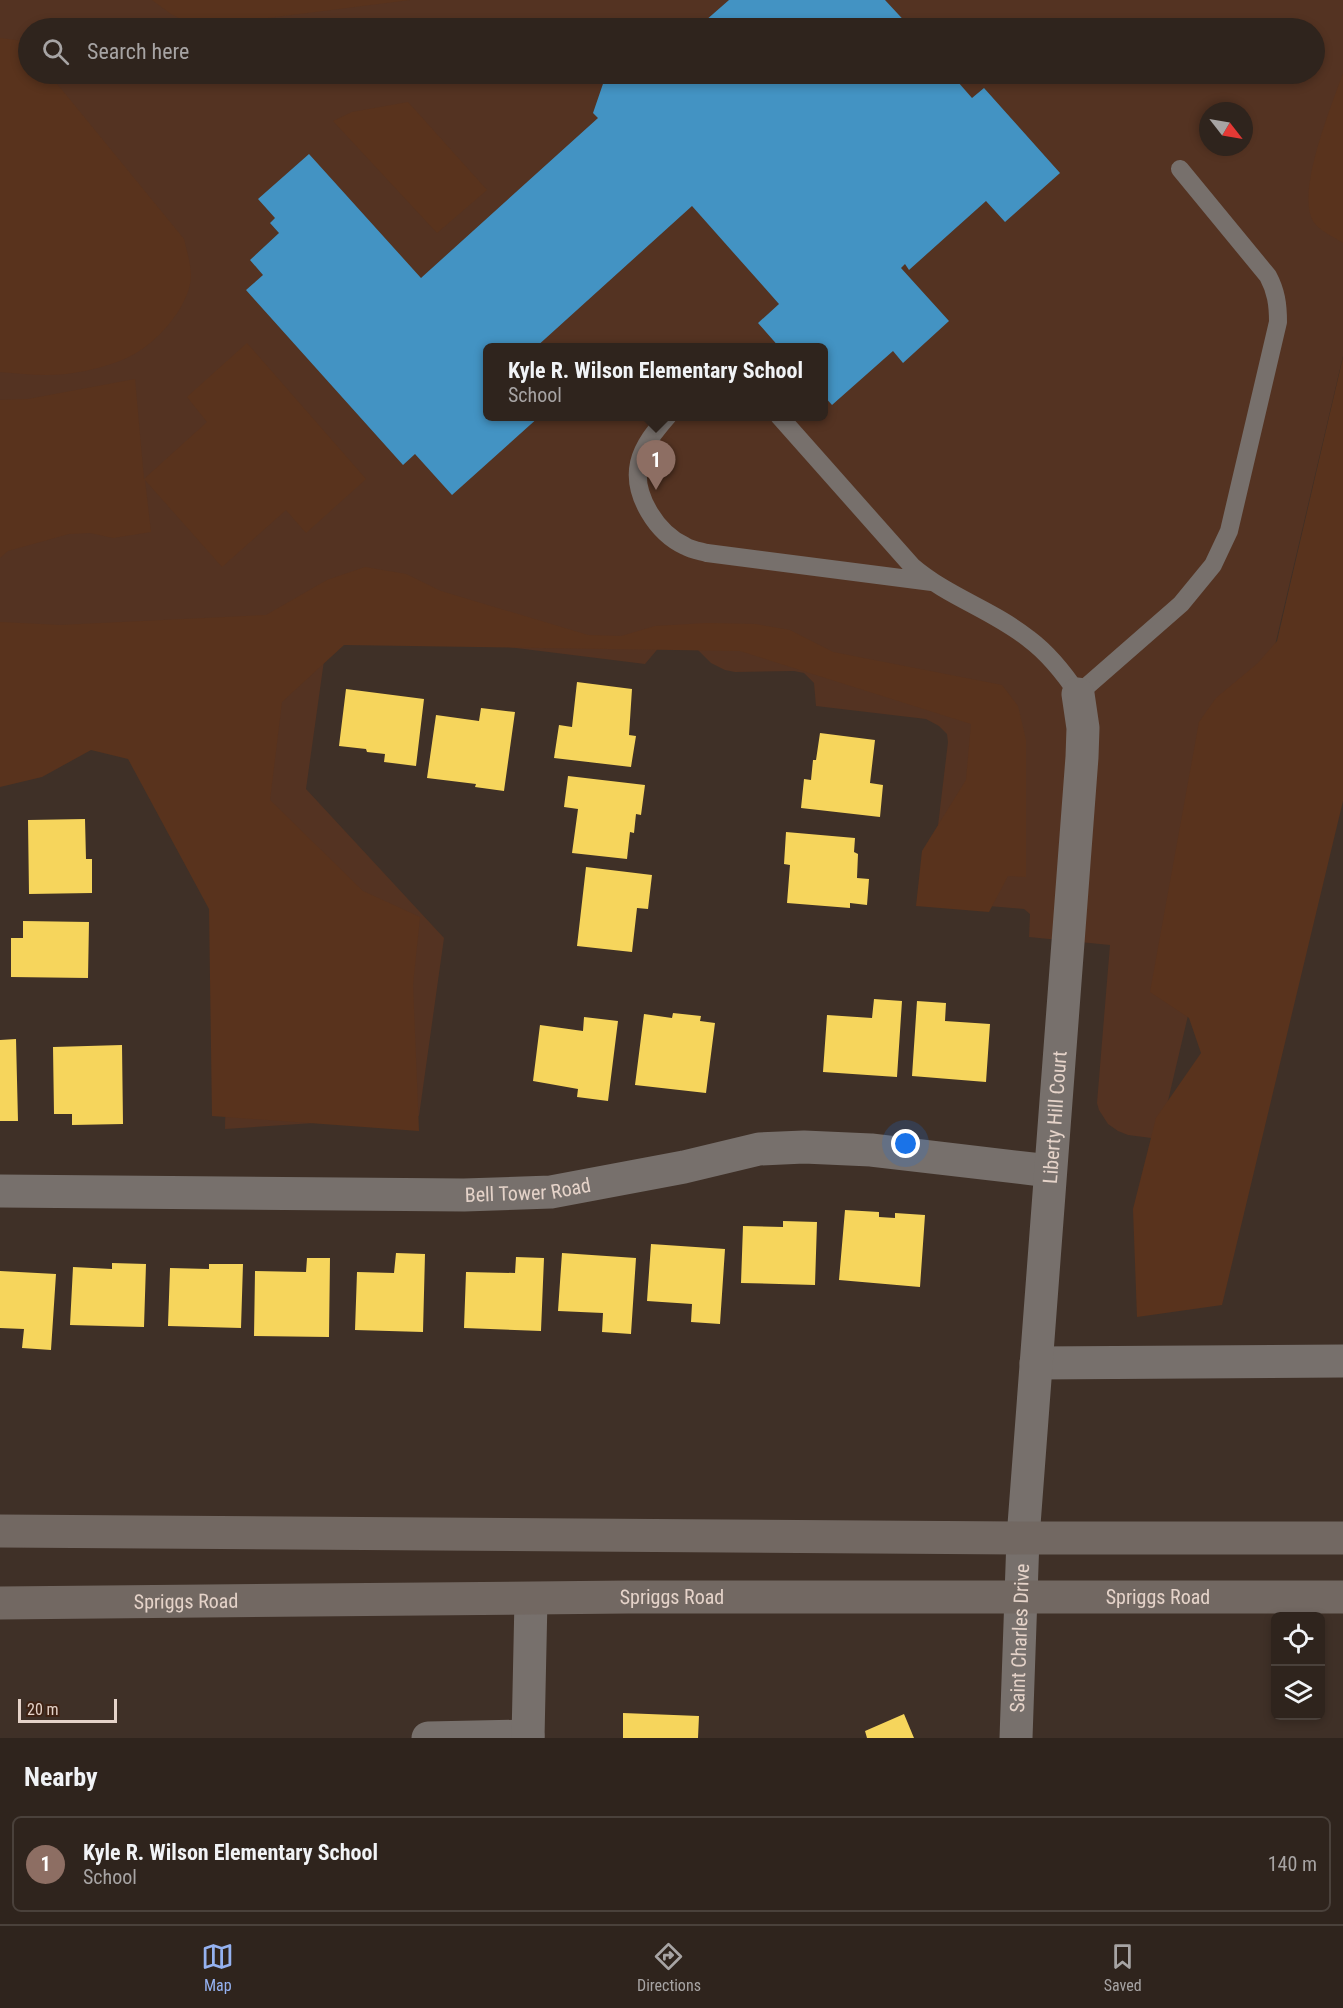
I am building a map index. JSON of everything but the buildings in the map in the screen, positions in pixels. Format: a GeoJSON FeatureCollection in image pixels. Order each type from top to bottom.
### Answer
{"type":"FeatureCollection","features":[{"type":"Feature","properties":{"kind":"main road"},"geometry":{"type":"LineString","coordinates":[[0,1531],[1343,1538]]}},
{"type":"Feature","properties":{"kind":"main road","name":"Spriggs Road"},"geometry":{"type":"LineString","coordinates":[[0,1603],[1021,1596],[1343,1597]]}},
{"type":"Feature","properties":{"kind":"street","name":"Liberty Hill Court"},"geometry":{"type":"LineString","coordinates":[[1023,1538],[1082,758],[1083,728],[1078,694]]}},
{"type":"Feature","properties":{"kind":"street","name":"Bell Tower Road"},"geometry":{"type":"LineString","coordinates":[[0,1191],[464,1196],[521,1194],[602,1184],[759,1149],[804,1147],[871,1150],[1050,1171]]}},
{"type":"Feature","properties":{"kind":"street"},"geometry":{"type":"LineString","coordinates":[[1036,1363],[1343,1361]]}},
{"type":"Feature","properties":{"kind":"street","name":"Saint Charles Drive"},"geometry":{"type":"LineString","coordinates":[[1016,1738],[1023,1538]]}},
{"type":"Feature","properties":{"kind":"street"},"geometry":{"type":"LineString","coordinates":[[428,1738],[528,1737],[531,1599]]}},
{"type":"Feature","properties":{"kind":"lane"},"geometry":{"type":"LineString","coordinates":[[783,421],[912,566],[932,582],[1008,624],[1028,638],[1065,674],[1078,694],[1181,604],[1214,566],[1229,531],[1278,322],[1278,304],[1268,276],[1180,169]]}},
{"type":"Feature","properties":{"kind":"lane"},"geometry":{"type":"LineString","coordinates":[[665,421],[645,445],[639,464],[639,485],[644,505],[670,538],[687,547],[707,553],[932,582]]}},
{"type":"Feature","properties":{"kind":"shaded area"},"geometry":{"type":"Polygon","coordinates":[[[0,0],[1343,0],[1343,356],[1159,1139],[1128,1135],[1118,1131],[1108,1124],[1097,1103],[1110,945],[1029,937],[1030,914],[1024,909],[929,901],[948,742],[947,734],[939,726],[926,719],[816,706],[814,683],[804,673],[725,670],[711,663],[695,647],[661,645],[645,664],[329,625],[306,789],[444,938],[419,1116],[225,1129],[229,896],[123,729],[0,647],[0,0]]]}},
{"type":"Feature","properties":{"kind":"shaded area"},"geometry":{"type":"Polygon","coordinates":[[[152,0],[410,0],[268,18],[179,18],[152,0]]]}},
{"type":"Feature","properties":{"kind":"shaded area"},"geometry":{"type":"Polygon","coordinates":[[[0,38],[18,40],[18,84],[57,84],[184,239],[191,278],[187,295],[173,319],[144,348],[133,355],[85,371],[64,374],[36,375],[0,372],[0,38]]]}},
{"type":"Feature","properties":{"kind":"shaded area"},"geometry":{"type":"Polygon","coordinates":[[[1343,73],[1343,243],[1322,230],[1313,221],[1309,207],[1309,190],[1312,169],[1324,126],[1343,73]]]}},
{"type":"Feature","properties":{"kind":"shaded area"},"geometry":{"type":"Polygon","coordinates":[[[408,102],[487,190],[437,233],[333,121],[352,112],[408,102]]]}},
{"type":"Feature","properties":{"kind":"shaded area"},"geometry":{"type":"Polygon","coordinates":[[[247,343],[366,479],[306,533],[286,510],[222,567],[145,480],[151,532],[113,538],[90,533],[69,534],[8,551],[0,558],[0,400],[28,399],[135,379],[144,479],[207,422],[187,397],[247,343]]]}},
{"type":"Feature","properties":{"kind":"shaded area"},"geometry":{"type":"Polygon","coordinates":[[[1343,357],[1343,801],[1222,1305],[1137,1317],[1133,1209],[1156,1118],[1201,1053],[1189,1018],[1150,992],[1199,722],[1216,698],[1258,663],[1277,641],[1343,357]]]}},
{"type":"Feature","properties":{"kind":"shaded area"},"geometry":{"type":"Polygon","coordinates":[[[365,567],[406,574],[441,591],[588,635],[621,636],[655,626],[706,623],[755,624],[790,630],[833,652],[1002,685],[1018,706],[1026,740],[1026,877],[1008,876],[989,912],[916,906],[922,851],[966,780],[971,724],[740,651],[344,645],[282,702],[270,800],[363,891],[420,917],[413,985],[419,1131],[212,1116],[209,909],[128,759],[91,750],[42,777],[0,787],[0,622],[60,625],[266,615],[327,580],[365,567]]]}},
{"type":"Feature","properties":{"kind":"place","name":"Kyle R. Wilson Elementary School"},"geometry":{"type":"Point","coordinates":[656,490]}}]}
